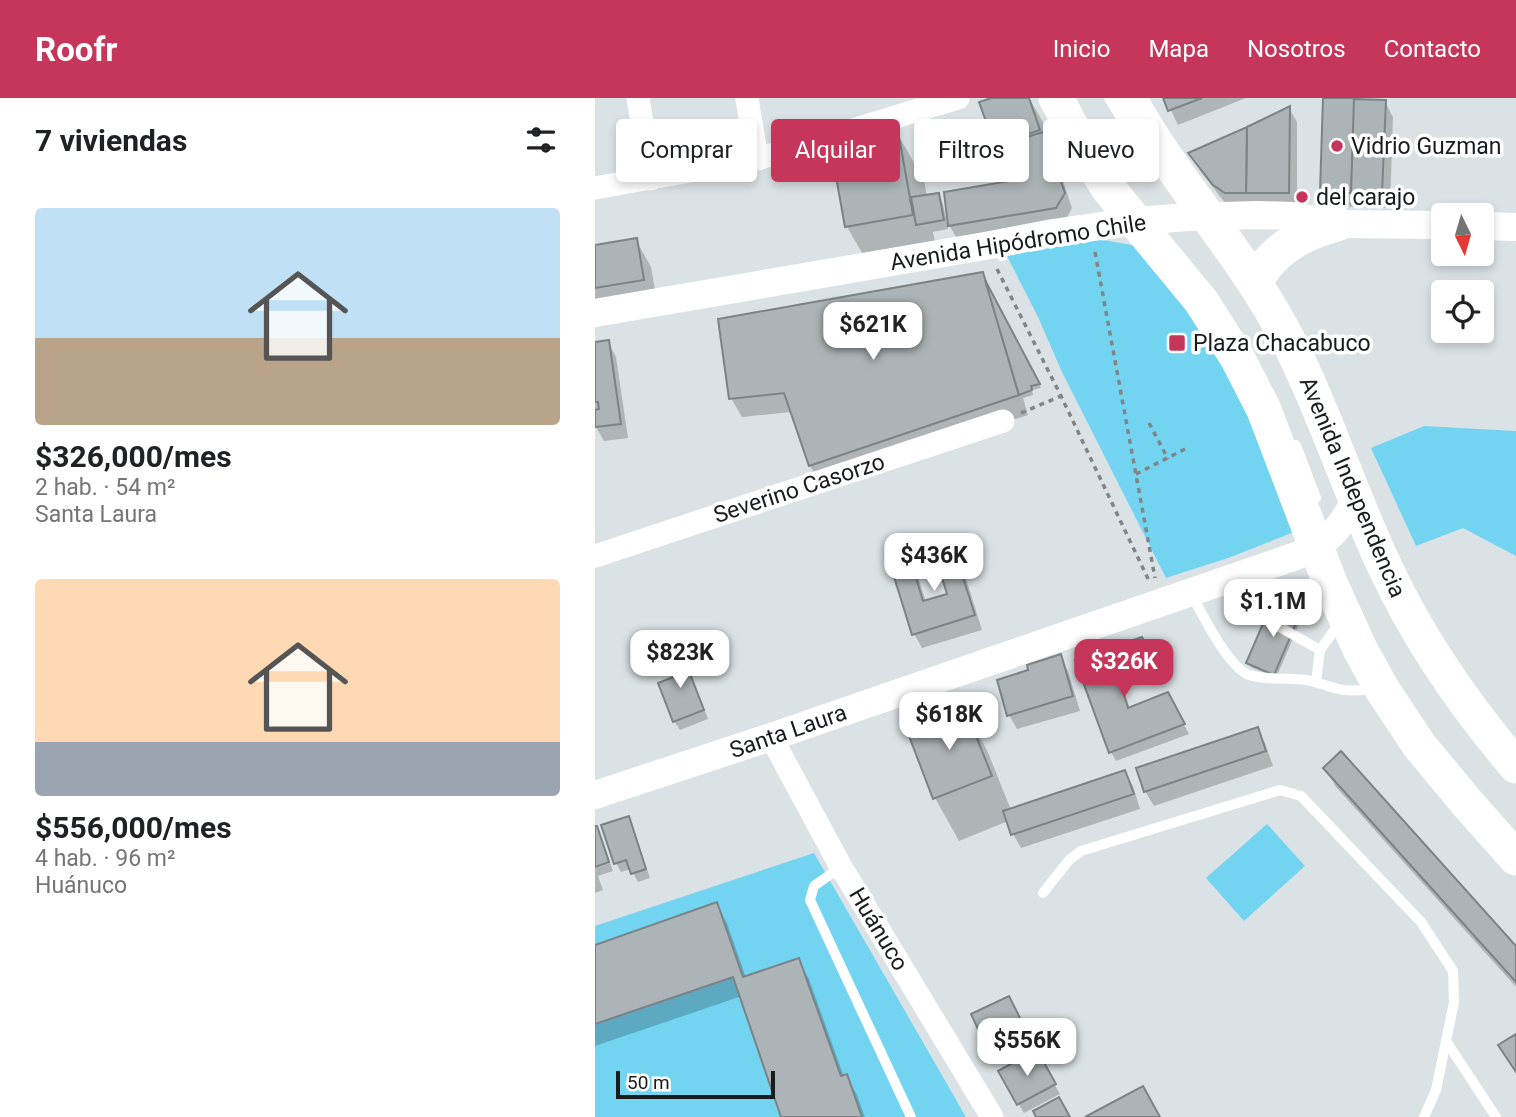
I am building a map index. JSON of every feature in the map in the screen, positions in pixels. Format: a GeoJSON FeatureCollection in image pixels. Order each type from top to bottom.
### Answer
{"type":"FeatureCollection","features":[{"type":"Feature","properties":{"kind":"main road","name":"Avenida Independencia"},"geometry":{"type":"LineString","coordinates":[[1056,98],[1108,188],[1149,220],[1238,359],[1268,420],[1337,523],[1389,575],[1427,646],[1469,708],[1516,766]]}},
{"type":"Feature","properties":{"kind":"main road","name":"Avenida Independencia"},"geometry":{"type":"LineString","coordinates":[[1129,114],[1154,141],[1193,217],[1255,283],[1299,363],[1332,438],[1344,617],[1382,689],[1419,745],[1516,858]]}},
{"type":"Feature","properties":{"kind":"main road"},"geometry":{"type":"LineString","coordinates":[[1255,283],[1268,262],[1289,244],[1310,232],[1337,224]]}},
{"type":"Feature","properties":{"kind":"street"},"geometry":{"type":"LineString","coordinates":[[638,98],[641,119]]}},
{"type":"Feature","properties":{"kind":"street"},"geometry":{"type":"LineString","coordinates":[[757,159],[958,98]]}},
{"type":"Feature","properties":{"kind":"street"},"geometry":{"type":"LineString","coordinates":[[747,99],[750,119]]}},
{"type":"Feature","properties":{"kind":"street"},"geometry":{"type":"LineString","coordinates":[[595,188],[629,182]]}},
{"type":"Feature","properties":{"kind":"street","name":"Avenida Hipódromo Chile"},"geometry":{"type":"LineString","coordinates":[[595,313],[1053,233],[1149,220],[1258,215],[1293,216],[1337,224],[1431,225]]}},
{"type":"Feature","properties":{"kind":"street"},"geometry":{"type":"LineString","coordinates":[[1495,226],[1516,227]]}},
{"type":"Feature","properties":{"kind":"street","name":"Severino Casorzo"},"geometry":{"type":"LineString","coordinates":[[595,556],[1003,421]]}},
{"type":"Feature","properties":{"kind":"street","name":"Santa Laura"},"geometry":{"type":"LineString","coordinates":[[595,794],[771,737],[1242,575],[1337,523]]}},
{"type":"Feature","properties":{"kind":"street","name":"Huánuco"},"geometry":{"type":"LineString","coordinates":[[771,737],[841,867],[992,1117]]}},
{"type":"Feature","properties":{"kind":"lane"},"geometry":{"type":"LineString","coordinates":[[1109,98],[1129,114]]}},
{"type":"Feature","properties":{"kind":"lane"},"geometry":{"type":"LineString","coordinates":[[1290,431],[1337,523]]}},
{"type":"Feature","properties":{"kind":"lane"},"geometry":{"type":"LineString","coordinates":[[1242,575],[1262,617],[1320,650]]}},
{"type":"Feature","properties":{"kind":"lane"},"geometry":{"type":"LineString","coordinates":[[1191,593],[1233,663],[1248,674],[1316,681],[1339,690],[1382,689]]}},
{"type":"Feature","properties":{"kind":"lane"},"geometry":{"type":"LineString","coordinates":[[1316,681],[1320,650],[1344,617]]}},
{"type":"Feature","properties":{"kind":"lane"},"geometry":{"type":"LineString","coordinates":[[1043,892],[1069,860],[1081,851],[1280,790],[1301,796],[1421,922],[1453,971],[1454,1002],[1436,1090],[1424,1117]]}},
{"type":"Feature","properties":{"kind":"lane"},"geometry":{"type":"LineString","coordinates":[[841,867],[814,886],[810,900],[911,1117]]}},
{"type":"Feature","properties":{"kind":"lane"},"geometry":{"type":"LineString","coordinates":[[1446,1041],[1496,1117]]}},
{"type":"Feature","properties":{"kind":"path"},"geometry":{"type":"LineString","coordinates":[[1090,228],[1160,604]]}},
{"type":"Feature","properties":{"kind":"path"},"geometry":{"type":"LineString","coordinates":[[985,246],[1061,396],[1160,604]]}},
{"type":"Feature","properties":{"kind":"path"},"geometry":{"type":"LineString","coordinates":[[1003,421],[1061,396]]}},
{"type":"Feature","properties":{"kind":"path"},"geometry":{"type":"LineString","coordinates":[[1149,423],[1168,459]]}},
{"type":"Feature","properties":{"kind":"path"},"geometry":{"type":"LineString","coordinates":[[1136,474],[1187,448]]}},
{"type":"Feature","properties":{"kind":"shaded area","name":"Plaza Chacabuco"},"geometry":{"type":"Polygon","coordinates":[[[1087,237],[1137,246],[1188,304],[1231,371],[1294,532],[1231,557],[1166,578],[1005,252],[1087,237]]]}},
{"type":"Feature","properties":{"kind":"shaded area"},"geometry":{"type":"Polygon","coordinates":[[[1424,426],[1516,431],[1516,556],[1463,528],[1416,546],[1371,448],[1424,426]]]}},
{"type":"Feature","properties":{"kind":"shaded area"},"geometry":{"type":"Polygon","coordinates":[[[1267,824],[1305,866],[1244,921],[1206,878],[1267,824]]]}},
{"type":"Feature","properties":{"kind":"shaded area"},"geometry":{"type":"Polygon","coordinates":[[[814,853],[966,1117],[595,1117],[595,926],[814,853]]]}},
{"type":"Feature","properties":{"kind":"building"},"geometry":{"type":"Polygon","coordinates":[[[991,98],[1029,98],[1040,130],[1029,134],[1029,119],[985,119],[979,102],[991,98]]]}},
{"type":"Feature","properties":{"kind":"building"},"geometry":{"type":"Polygon","coordinates":[[[1163,98],[1202,98],[1168,111],[1163,98]]]}},
{"type":"Feature","properties":{"kind":"building","name":"Vidrio Guzman"},"geometry":{"type":"Polygon","coordinates":[[[1323,98],[1355,98],[1351,193],[1320,192],[1323,98]]]}},
{"type":"Feature","properties":{"kind":"building"},"geometry":{"type":"Polygon","coordinates":[[[1354,99],[1386,100],[1382,194],[1351,193],[1354,99]]]}},
{"type":"Feature","properties":{"kind":"building"},"geometry":{"type":"Polygon","coordinates":[[[1290,106],[1289,193],[1246,193],[1247,127],[1290,106]]]}},
{"type":"Feature","properties":{"kind":"building"},"geometry":{"type":"Polygon","coordinates":[[[1247,127],[1246,193],[1225,193],[1213,185],[1188,153],[1247,127]]]}},
{"type":"Feature","properties":{"kind":"building"},"geometry":{"type":"Polygon","coordinates":[[[1043,132],[1043,182],[1061,182],[1065,193],[1056,208],[948,226],[944,192],[1003,182],[1029,182],[1029,136],[1043,132]]]}},
{"type":"Feature","properties":{"kind":"building"},"geometry":{"type":"Polygon","coordinates":[[[900,142],[913,215],[845,227],[837,182],[900,182],[900,142]]]}},
{"type":"Feature","properties":{"kind":"building"},"geometry":{"type":"Polygon","coordinates":[[[939,193],[944,220],[916,225],[911,197],[939,193]]]}},
{"type":"Feature","properties":{"kind":"building"},"geometry":{"type":"Polygon","coordinates":[[[637,238],[644,280],[595,288],[595,245],[637,238]]]}},
{"type":"Feature","properties":{"kind":"building"},"geometry":{"type":"Polygon","coordinates":[[[983,272],[1019,395],[809,466],[784,393],[729,399],[718,319],[983,272]]]}},
{"type":"Feature","properties":{"kind":"building"},"geometry":{"type":"Polygon","coordinates":[[[985,280],[1040,384],[1031,386],[1032,390],[1019,395],[985,280]]]}},
{"type":"Feature","properties":{"kind":"building"},"geometry":{"type":"Polygon","coordinates":[[[609,340],[621,424],[595,427],[595,410],[599,409],[598,402],[595,402],[595,342],[609,340]]]}},
{"type":"Feature","properties":{"kind":"building"},"geometry":{"type":"Polygon","coordinates":[[[951,540],[975,615],[912,635],[891,567],[911,561],[923,601],[947,594],[932,546],[951,540]]]}},
{"type":"Feature","properties":{"kind":"building"},"geometry":{"type":"Polygon","coordinates":[[[1272,603],[1300,614],[1274,675],[1246,663],[1272,603]]]}},
{"type":"Feature","properties":{"kind":"building"},"geometry":{"type":"Polygon","coordinates":[[[1142,637],[1151,655],[1115,666],[1128,708],[1168,692],[1185,724],[1109,753],[1075,660],[1142,637]]]}},
{"type":"Feature","properties":{"kind":"building"},"geometry":{"type":"Polygon","coordinates":[[[680,648],[704,710],[673,722],[658,683],[676,676],[667,653],[680,648]]]}},
{"type":"Feature","properties":{"kind":"building"},"geometry":{"type":"Polygon","coordinates":[[[1061,654],[1073,696],[1007,716],[997,680],[1028,670],[1027,665],[1061,654]]]}},
{"type":"Feature","properties":{"kind":"building"},"geometry":{"type":"Polygon","coordinates":[[[964,706],[992,776],[933,799],[906,728],[964,706]]]}},
{"type":"Feature","properties":{"kind":"building"},"geometry":{"type":"Polygon","coordinates":[[[1258,727],[1266,751],[1144,792],[1136,768],[1258,727]]]}},
{"type":"Feature","properties":{"kind":"building"},"geometry":{"type":"Polygon","coordinates":[[[1341,751],[1516,946],[1516,982],[1323,768],[1341,751]]]}},
{"type":"Feature","properties":{"kind":"building"},"geometry":{"type":"Polygon","coordinates":[[[1125,770],[1134,794],[1011,835],[1003,811],[1125,770]]]}},
{"type":"Feature","properties":{"kind":"building"},"geometry":{"type":"Polygon","coordinates":[[[629,816],[646,869],[631,874],[626,860],[614,864],[601,825],[629,816]]]}},
{"type":"Feature","properties":{"kind":"building"},"geometry":{"type":"Polygon","coordinates":[[[595,826],[609,862],[595,867],[595,826]]]}},
{"type":"Feature","properties":{"kind":"building"},"geometry":{"type":"Polygon","coordinates":[[[717,902],[743,977],[799,958],[841,1076],[847,1074],[862,1117],[781,1117],[733,977],[595,1024],[595,945],[717,902]]]}},
{"type":"Feature","properties":{"kind":"building"},"geometry":{"type":"Polygon","coordinates":[[[1009,996],[1023,1024],[984,1042],[971,1014],[1009,996]]]}},
{"type":"Feature","properties":{"kind":"building"},"geometry":{"type":"Polygon","coordinates":[[[1516,1034],[1516,1072],[1498,1045],[1516,1034]]]}},
{"type":"Feature","properties":{"kind":"building"},"geometry":{"type":"Polygon","coordinates":[[[1037,1050],[1056,1084],[1017,1105],[998,1071],[1037,1050]]]}},
{"type":"Feature","properties":{"kind":"building"},"geometry":{"type":"Polygon","coordinates":[[[1143,1086],[1160,1117],[1085,1117],[1143,1086]]]}},
{"type":"Feature","properties":{"kind":"building"},"geometry":{"type":"Polygon","coordinates":[[[1059,1097],[1070,1117],[1036,1117],[1033,1111],[1059,1097]]]}},
{"type":"Feature","properties":{"kind":"place","name":"Vidrio Guzman"},"geometry":{"type":"Point","coordinates":[1337,146]}},
{"type":"Feature","properties":{"kind":"place","name":"del carajo"},"geometry":{"type":"Point","coordinates":[1302,197]}},
{"type":"Feature","properties":{"kind":"place","name":"Plaza Chacabuco"},"geometry":{"type":"Point","coordinates":[1177,343]}}]}
